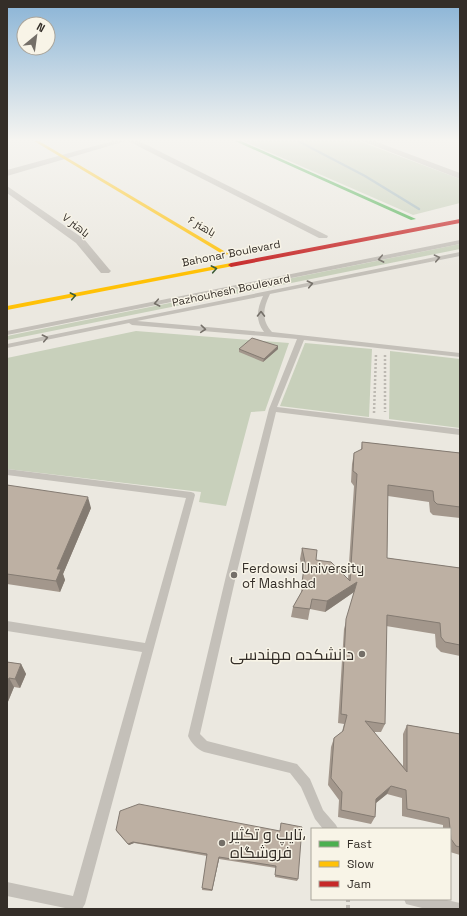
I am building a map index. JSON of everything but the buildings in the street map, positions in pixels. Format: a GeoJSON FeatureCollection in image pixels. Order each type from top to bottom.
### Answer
{"type":"FeatureCollection","features":[{"type":"Feature","properties":{"kind":"street","name":"باهنر ۶"},"geometry":{"type":"LineString","coordinates":[[110,184],[230,253]]}},
{"type":"Feature","properties":{"kind":"street"},"geometry":{"type":"LineString","coordinates":[[220,184],[326,235]]}},
{"type":"Feature","properties":{"kind":"street"},"geometry":{"type":"LineString","coordinates":[[336,184],[416,218],[398,222]]}},
{"type":"Feature","properties":{"kind":"street","name":"باهنر ۷"},"geometry":{"type":"LineString","coordinates":[[7,189],[80,241],[103,274]]}},
{"type":"Feature","properties":{"kind":"street","name":"Bahonar Boulevard"},"geometry":{"type":"LineString","coordinates":[[7,308],[460,221]]}},
{"type":"Feature","properties":{"kind":"street"},"geometry":{"type":"LineString","coordinates":[[308,239],[326,235]]}},
{"type":"Feature","properties":{"kind":"street","name":"Bahonar Boulevard"},"geometry":{"type":"LineString","coordinates":[[211,257],[230,253]]}},
{"type":"Feature","properties":{"kind":"street"},"geometry":{"type":"LineString","coordinates":[[180,263],[187,274]]}},
{"type":"Feature","properties":{"kind":"street"},"geometry":{"type":"LineString","coordinates":[[103,274],[117,274]]}},
{"type":"Feature","properties":{"kind":"lane","name":"Pazhouhesh Boulevard"},"geometry":{"type":"LineString","coordinates":[[7,333],[460,242]]}},
{"type":"Feature","properties":{"kind":"lane","name":"Pazhouhesh Boulevard"},"geometry":{"type":"LineString","coordinates":[[7,346],[460,254]]}},
{"type":"Feature","properties":{"kind":"lane"},"geometry":{"type":"LineString","coordinates":[[268,292],[261,306],[260,319],[270,334]]}},
{"type":"Feature","properties":{"kind":"lane"},"geometry":{"type":"LineString","coordinates":[[122,322],[270,334],[460,355]]}},
{"type":"Feature","properties":{"kind":"lane"},"geometry":{"type":"LineString","coordinates":[[301,338],[273,409],[231,576],[194,736],[204,746],[293,768],[302,775],[308,785],[316,812],[324,823],[331,828]]}},
{"type":"Feature","properties":{"kind":"lane"},"geometry":{"type":"LineString","coordinates":[[273,409],[460,432]]}},
{"type":"Feature","properties":{"kind":"lane"},"geometry":{"type":"LineString","coordinates":[[7,472],[191,495],[78,904],[7,889]]}},
{"type":"Feature","properties":{"kind":"lane"},"geometry":{"type":"LineString","coordinates":[[7,626],[149,648]]}},
{"type":"Feature","properties":{"kind":"lane"},"geometry":{"type":"LineString","coordinates":[[416,900],[456,909]]}},
{"type":"Feature","properties":{"kind":"path"},"geometry":{"type":"LineString","coordinates":[[374,422],[376,345]]}},
{"type":"Feature","properties":{"kind":"path"},"geometry":{"type":"LineString","coordinates":[[385,347],[385,423]]}},
{"type":"Feature","properties":{"kind":"green space"},"geometry":{"type":"Polygon","coordinates":[[[342,184],[460,184],[460,203],[413,215],[342,184]]]}},
{"type":"Feature","properties":{"kind":"green space"},"geometry":{"type":"Polygon","coordinates":[[[460,244],[460,249],[7,340],[7,336],[460,244]]]}},
{"type":"Feature","properties":{"kind":"green space"},"geometry":{"type":"Polygon","coordinates":[[[136,331],[289,343],[265,411],[251,412],[226,506],[199,502],[201,492],[7,469],[7,358],[136,331]]]}},
{"type":"Feature","properties":{"kind":"green space"},"geometry":{"type":"Polygon","coordinates":[[[305,343],[372,349],[369,417],[280,406],[305,343]]]}},
{"type":"Feature","properties":{"kind":"green space"},"geometry":{"type":"Polygon","coordinates":[[[390,351],[460,359],[460,428],[389,419],[390,351]]]}},
{"type":"Feature","properties":{"kind":"waterway"},"geometry":{"type":"LineString","coordinates":[[378,184],[419,209]]}},
{"type":"Feature","properties":{"kind":"traffic: fast"},"geometry":{"type":"LineString","coordinates":[[333,184],[413,219]]}},
{"type":"Feature","properties":{"kind":"traffic: slow"},"geometry":{"type":"LineString","coordinates":[[108,184],[226,254]]}},
{"type":"Feature","properties":{"kind":"traffic: slow"},"geometry":{"type":"LineString","coordinates":[[7,308],[231,265]]}},
{"type":"Feature","properties":{"kind":"traffic: jam"},"geometry":{"type":"LineString","coordinates":[[231,265],[460,221]]}},
{"type":"Feature","properties":{"kind":"place","name":"Ferdowsi University of Mashhad"},"geometry":{"type":"Point","coordinates":[234,575]}},
{"type":"Feature","properties":{"kind":"place","name":"دانشکده مهندسی"},"geometry":{"type":"Point","coordinates":[362,654]}},
{"type":"Feature","properties":{"kind":"place","name":"تایپ و تکثیر، فروشگاه"},"geometry":{"type":"Point","coordinates":[222,843]}}]}
